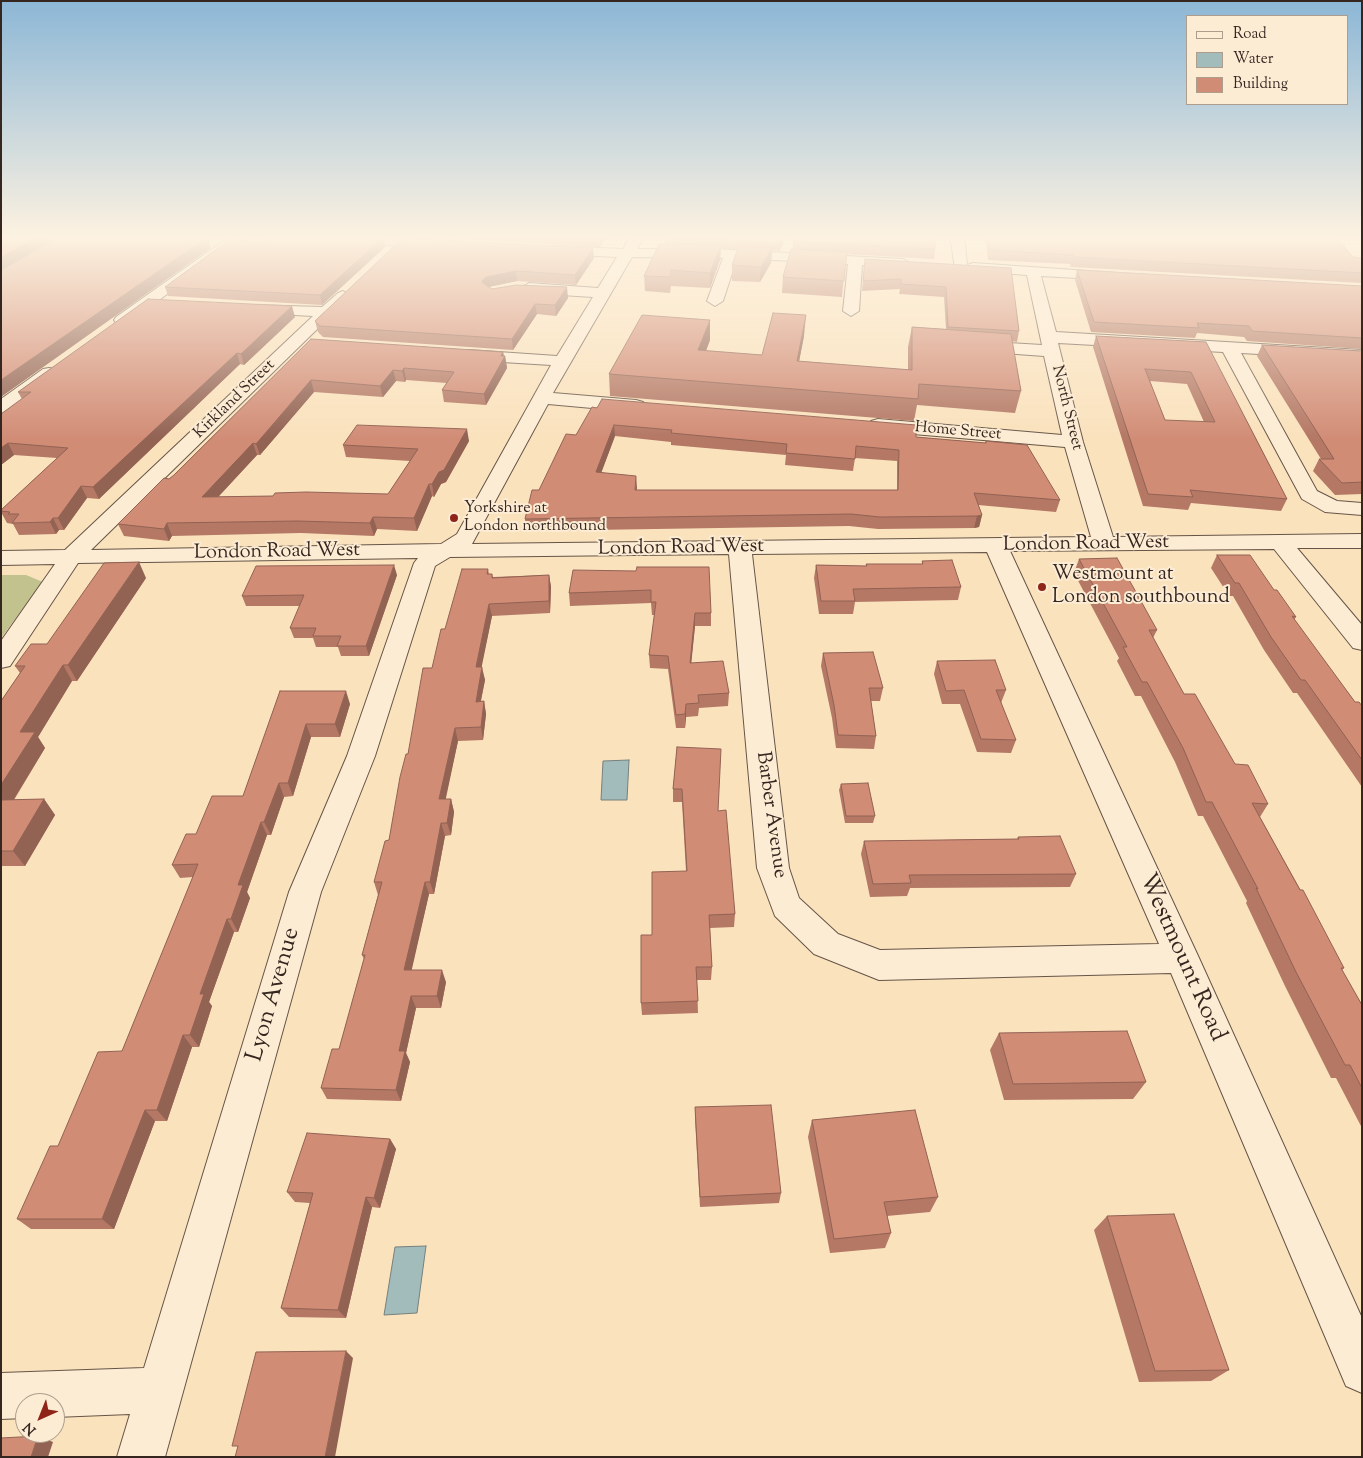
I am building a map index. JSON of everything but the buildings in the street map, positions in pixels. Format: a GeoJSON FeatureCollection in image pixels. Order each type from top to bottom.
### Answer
{"type":"FeatureCollection","features":[{"type":"Feature","properties":{"kind":"street"},"geometry":{"type":"LineString","coordinates":[[109,330],[147,303]]}},
{"type":"Feature","properties":{"kind":"street","name":"Kirkland Street"},"geometry":{"type":"LineString","coordinates":[[1,660],[12,629],[71,557],[336,303]]}},
{"type":"Feature","properties":{"kind":"street","name":"Lyon Avenue"},"geometry":{"type":"LineString","coordinates":[[141,1457],[305,892],[361,756],[425,563],[466,538],[562,361],[597,303]]}},
{"type":"Feature","properties":{"kind":"street"},"geometry":{"type":"LineString","coordinates":[[851,311],[852,303]]}},
{"type":"Feature","properties":{"kind":"street","name":"North Street"},"geometry":{"type":"LineString","coordinates":[[1040,303],[1073,442],[1104,544]]}},
{"type":"Feature","properties":{"kind":"street"},"geometry":{"type":"LineString","coordinates":[[245,308],[326,312]]}},
{"type":"Feature","properties":{"kind":"street"},"geometry":{"type":"LineString","coordinates":[[295,342],[314,344]]}},
{"type":"Feature","properties":{"kind":"street"},"geometry":{"type":"LineString","coordinates":[[956,344],[1229,347],[1362,355]]}},
{"type":"Feature","properties":{"kind":"street"},"geometry":{"type":"LineString","coordinates":[[1229,347],[1309,495],[1333,507],[1362,509]]}},
{"type":"Feature","properties":{"kind":"street"},"geometry":{"type":"LineString","coordinates":[[450,353],[562,361]]}},
{"type":"Feature","properties":{"kind":"street"},"geometry":{"type":"LineString","coordinates":[[1,408],[64,362]]}},
{"type":"Feature","properties":{"kind":"street"},"geometry":{"type":"LineString","coordinates":[[543,398],[654,407]]}},
{"type":"Feature","properties":{"kind":"street","name":"Home Street"},"geometry":{"type":"LineString","coordinates":[[864,423],[1073,442]]}},
{"type":"Feature","properties":{"kind":"street","name":"London Road West"},"geometry":{"type":"LineString","coordinates":[[1,558],[1362,541]]}},
{"type":"Feature","properties":{"kind":"street"},"geometry":{"type":"LineString","coordinates":[[1280,543],[1362,642]]}},
{"type":"Feature","properties":{"kind":"street","name":"Westmount Road"},"geometry":{"type":"LineString","coordinates":[[996,546],[1182,958],[1362,1370]]}},
{"type":"Feature","properties":{"kind":"street","name":"Barber Avenue"},"geometry":{"type":"LineString","coordinates":[[740,549],[773,868],[786,906],[826,944],[879,965],[1182,958]]}},
{"type":"Feature","properties":{"kind":"street"},"geometry":{"type":"LineString","coordinates":[[1,1396],[161,1390]]}},
{"type":"Feature","properties":{"kind":"green space"},"geometry":{"type":"Polygon","coordinates":[[[1,575],[26,575],[43,582],[1,638],[1,575]]]}},
{"type":"Feature","properties":{"kind":"water"},"geometry":{"type":"Polygon","coordinates":[[[629,760],[627,800],[601,800],[603,761],[629,760]]]}},
{"type":"Feature","properties":{"kind":"water"},"geometry":{"type":"Polygon","coordinates":[[[426,1246],[417,1313],[384,1315],[395,1247],[426,1246]]]}},
{"type":"Feature","properties":{"kind":"place","name":"Yorkshire at London northbound"},"geometry":{"type":"Point","coordinates":[454,518]}},
{"type":"Feature","properties":{"kind":"place","name":"Westmount at London southbound"},"geometry":{"type":"Point","coordinates":[1042,587]}}]}
